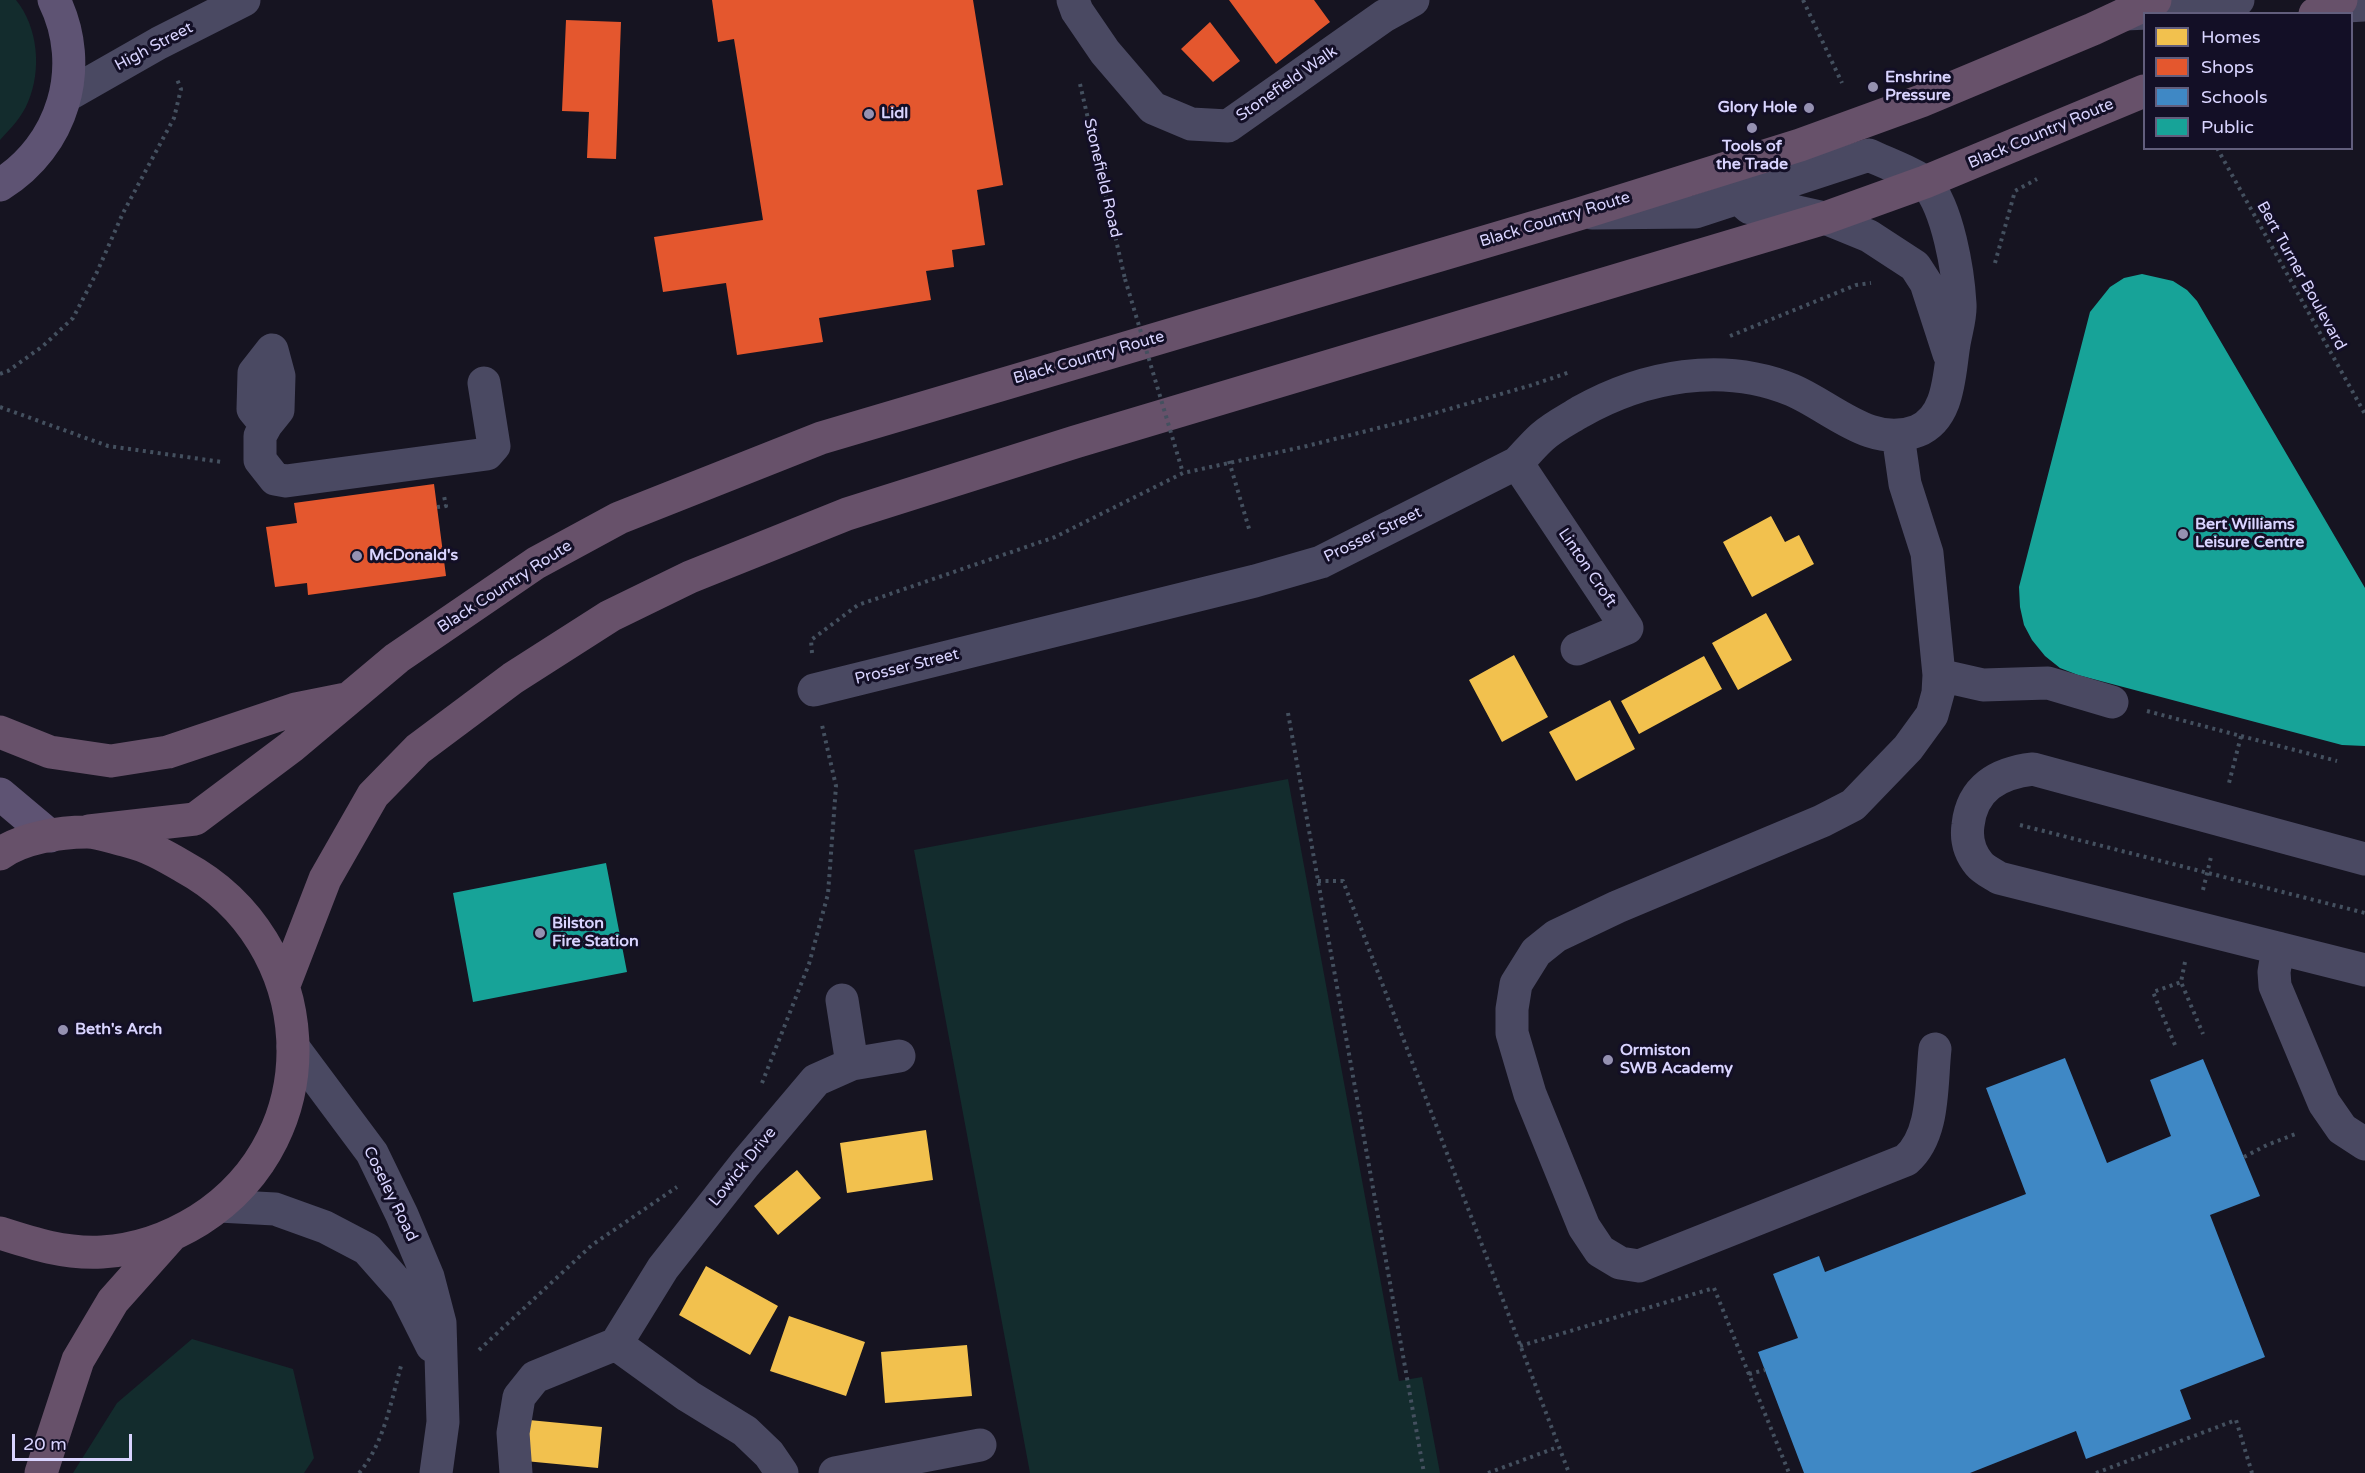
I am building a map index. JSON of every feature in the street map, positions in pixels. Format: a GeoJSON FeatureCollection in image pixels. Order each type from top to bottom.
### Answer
{"type":"FeatureCollection","features":[{"type":"Feature","properties":{"kind":"highway","name":"Black Country Route"},"geometry":{"type":"LineString","coordinates":[[0,854],[24,843],[50,836],[195,819],[291,747],[397,658],[536,563],[618,518],[821,438],[1579,214],[1800,145],[1921,101],[2155,0]]}},
{"type":"Feature","properties":{"kind":"highway","name":"Black Country Route"},"geometry":{"type":"LineString","coordinates":[[284,985],[325,879],[373,795],[418,749],[513,678],[610,616],[640,601],[690,577],[848,514],[1075,442],[1826,218],[1925,182],[2143,92]]}},
{"type":"Feature","properties":{"kind":"highway"},"geometry":{"type":"LineString","coordinates":[[0,732],[50,752],[111,761],[168,752],[296,709],[348,699]]}},
{"type":"Feature","properties":{"kind":"highway"},"geometry":{"type":"LineString","coordinates":[[0,1233],[40,1247],[78,1252],[101,1252],[138,1247],[171,1235],[219,1206],[251,1173],[272,1140],[291,1084],[293,1047],[289,1002],[277,966],[251,923],[228,898],[199,875],[145,846],[89,831]]}},
{"type":"Feature","properties":{"kind":"highway"},"geometry":{"type":"LineString","coordinates":[[41,1473],[78,1360],[113,1301],[171,1235]]}},
{"type":"Feature","properties":{"kind":"main road"},"geometry":{"type":"LineString","coordinates":[[0,185],[14,176],[39,151],[51,134],[66,96],[70,71],[69,47],[66,29],[54,0]]}},
{"type":"Feature","properties":{"kind":"main road"},"geometry":{"type":"LineString","coordinates":[[0,794],[50,836]]}},
{"type":"Feature","properties":{"kind":"street","name":"High Street"},"geometry":{"type":"LineString","coordinates":[[66,96],[159,43],[244,0]]}},
{"type":"Feature","properties":{"kind":"street","name":"Stonefield Walk"},"geometry":{"type":"LineString","coordinates":[[1074,0],[1077,11],[1105,52],[1153,108],[1191,124],[1228,126],[1384,16],[1413,0]]}},
{"type":"Feature","properties":{"kind":"street"},"geometry":{"type":"LineString","coordinates":[[2172,12],[2218,10],[2238,0]]}},
{"type":"Feature","properties":{"kind":"street"},"geometry":{"type":"LineString","coordinates":[[2328,7],[2365,5]]}},
{"type":"Feature","properties":{"kind":"street"},"geometry":{"type":"LineString","coordinates":[[2125,14],[2143,13]]}},
{"type":"Feature","properties":{"kind":"street"},"geometry":{"type":"LineString","coordinates":[[1579,214],[1695,212],[1869,154],[1925,182],[1942,212],[1954,260],[1960,306],[1949,383],[1942,404],[1931,422],[1917,431],[1898,435],[1905,484],[1927,553],[1939,675],[1938,693],[1932,716],[1908,748],[1853,805],[1822,821],[1617,907],[1556,936],[1536,952],[1525,966],[1516,984],[1512,1009],[1512,1033],[1530,1094],[1584,1227],[1600,1251],[1620,1263],[1639,1266],[1906,1160],[1921,1142],[1926,1125],[1935,1049]]}},
{"type":"Feature","properties":{"kind":"street"},"geometry":{"type":"LineString","coordinates":[[1722,169],[1737,198],[1750,208],[1798,212],[1826,218],[1869,236],[1915,266],[1926,283],[1951,362]]}},
{"type":"Feature","properties":{"kind":"street"},"geometry":{"type":"LineString","coordinates":[[272,350],[254,373],[253,410],[266,425],[260,436],[260,460],[275,479],[286,481],[487,454],[494,446],[484,383]]}},
{"type":"Feature","properties":{"kind":"street","name":"Prosser Street"},"geometry":{"type":"LineString","coordinates":[[814,690],[1255,581],[1320,562],[1517,463],[1542,437],[1561,423],[1621,391],[1662,379],[1713,373],[1750,377],[1791,390],[1861,429],[1879,435],[1898,435]]}},
{"type":"Feature","properties":{"kind":"street","name":"Linton Croft"},"geometry":{"type":"LineString","coordinates":[[1517,463],[1627,628],[1577,649]]}},
{"type":"Feature","properties":{"kind":"street"},"geometry":{"type":"LineString","coordinates":[[1939,675],[1983,685],[2048,683],[2112,702]]}},
{"type":"Feature","properties":{"kind":"street"},"geometry":{"type":"LineString","coordinates":[[2365,859],[2033,769],[2013,771],[1994,780],[1979,793],[1969,812],[1967,832],[1970,850],[1980,866],[1999,878],[2365,970]]}},
{"type":"Feature","properties":{"kind":"street"},"geometry":{"type":"LineString","coordinates":[[2278,948],[2274,972],[2275,987],[2324,1102],[2342,1129],[2365,1144]]}},
{"type":"Feature","properties":{"kind":"street"},"geometry":{"type":"LineString","coordinates":[[842,1000],[852,1064]]}},
{"type":"Feature","properties":{"kind":"street","name":"Coseley Road"},"geometry":{"type":"LineString","coordinates":[[293,1047],[372,1153],[402,1215],[428,1277],[440,1323],[443,1422],[436,1473]]}},
{"type":"Feature","properties":{"kind":"street","name":"Lowick Drive"},"geometry":{"type":"LineString","coordinates":[[616,1344],[663,1268],[745,1164],[816,1080],[852,1064],[899,1056]]}},
{"type":"Feature","properties":{"kind":"street","name":"Coseley Road"},"geometry":{"type":"LineString","coordinates":[[219,1206],[276,1209],[325,1227],[367,1250],[405,1292],[440,1361]]}},
{"type":"Feature","properties":{"kind":"street"},"geometry":{"type":"LineString","coordinates":[[516,1473],[515,1424],[519,1397],[535,1377],[616,1344],[688,1396],[745,1431],[769,1454],[782,1473]]}},
{"type":"Feature","properties":{"kind":"street"},"geometry":{"type":"LineString","coordinates":[[835,1473],[980,1445]]}},
{"type":"Feature","properties":{"kind":"path"},"geometry":{"type":"LineString","coordinates":[[1803,0],[1842,83]]}},
{"type":"Feature","properties":{"kind":"path"},"geometry":{"type":"LineString","coordinates":[[0,374],[8,371],[43,346],[73,318],[97,272],[123,213],[174,118],[182,89],[159,43]]}},
{"type":"Feature","properties":{"kind":"path","name":"Stonefield Road"},"geometry":{"type":"LineString","coordinates":[[814,690],[811,640],[858,605],[1055,537],[1183,472],[1125,279],[1079,77]]}},
{"type":"Feature","properties":{"kind":"path","name":"Bert Turner Boulevard"},"geometry":{"type":"LineString","coordinates":[[2218,150],[2365,414]]}},
{"type":"Feature","properties":{"kind":"path"},"geometry":{"type":"LineString","coordinates":[[1993,273],[2015,191],[2044,175]]}},
{"type":"Feature","properties":{"kind":"path"},"geometry":{"type":"LineString","coordinates":[[0,407],[108,446],[228,462]]}},
{"type":"Feature","properties":{"kind":"path"},"geometry":{"type":"LineString","coordinates":[[1229,461],[1250,532]]}},
{"type":"Feature","properties":{"kind":"path"},"geometry":{"type":"LineString","coordinates":[[760,1089],[809,964],[828,894],[836,786],[814,690]]}},
{"type":"Feature","properties":{"kind":"path"},"geometry":{"type":"LineString","coordinates":[[2112,702],[2337,761]]}},
{"type":"Feature","properties":{"kind":"path"},"geometry":{"type":"LineString","coordinates":[[1288,713],[1424,1473]]}},
{"type":"Feature","properties":{"kind":"path"},"geometry":{"type":"LineString","coordinates":[[2192,927],[2208,872],[2241,736]]}},
{"type":"Feature","properties":{"kind":"path"},"geometry":{"type":"LineString","coordinates":[[2020,825],[2365,913]]}},
{"type":"Feature","properties":{"kind":"path"},"geometry":{"type":"LineString","coordinates":[[1318,881],[1343,881],[1569,1473]]}},
{"type":"Feature","properties":{"kind":"path"},"geometry":{"type":"LineString","coordinates":[[2175,1045],[2153,992],[2181,982],[2203,1034]]}},
{"type":"Feature","properties":{"kind":"path"},"geometry":{"type":"LineString","coordinates":[[2244,1157],[2298,1133]]}},
{"type":"Feature","properties":{"kind":"path"},"geometry":{"type":"LineString","coordinates":[[359,1473],[368,1463],[384,1425],[402,1363],[440,1361],[475,1353],[591,1245],[684,1182]]}},
{"type":"Feature","properties":{"kind":"path"},"geometry":{"type":"LineString","coordinates":[[1520,1346],[1714,1288],[1789,1473]]}},
{"type":"Feature","properties":{"kind":"path"},"geometry":{"type":"LineString","coordinates":[[1749,1374],[1765,1370]]}},
{"type":"Feature","properties":{"kind":"path"},"geometry":{"type":"LineString","coordinates":[[2096,1473],[2236,1420],[2252,1473]]}},
{"type":"Feature","properties":{"kind":"path"},"geometry":{"type":"LineString","coordinates":[[1488,1473],[1558,1447]]}},
{"type":"Feature","properties":{"kind":"green space"},"geometry":{"type":"Polygon","coordinates":[[[0,0],[16,0],[23,11],[33,36],[36,63],[32,90],[26,107],[0,140],[0,0]]]}},
{"type":"Feature","properties":{"kind":"green space"},"geometry":{"type":"Polygon","coordinates":[[[1288,779],[1399,1381],[1422,1377],[1440,1473],[1030,1473],[914,850],[1288,779]]]}},
{"type":"Feature","properties":{"kind":"green space"},"geometry":{"type":"Polygon","coordinates":[[[192,1339],[293,1369],[314,1458],[304,1473],[73,1473],[117,1403],[192,1339]]]}},
{"type":"Feature","properties":{"kind":"building: Homes"},"geometry":{"type":"Polygon","coordinates":[[[1771,516],[1785,542],[1799,535],[1814,564],[1752,597],[1723,542],[1771,516]]]}},
{"type":"Feature","properties":{"kind":"building: Homes"},"geometry":{"type":"Polygon","coordinates":[[[1766,613],[1792,660],[1738,690],[1712,643],[1766,613]]]}},
{"type":"Feature","properties":{"kind":"building: Homes"},"geometry":{"type":"Polygon","coordinates":[[[1514,655],[1548,717],[1502,742],[1469,680],[1514,655]]]}},
{"type":"Feature","properties":{"kind":"building: Homes"},"geometry":{"type":"Polygon","coordinates":[[[1704,656],[1722,689],[1639,734],[1621,701],[1704,656]]]}},
{"type":"Feature","properties":{"kind":"building: Homes"},"geometry":{"type":"Polygon","coordinates":[[[1610,700],[1635,749],[1576,781],[1549,732],[1610,700]]]}},
{"type":"Feature","properties":{"kind":"building: Homes"},"geometry":{"type":"Polygon","coordinates":[[[926,1130],[933,1180],[847,1193],[840,1143],[926,1130]]]}},
{"type":"Feature","properties":{"kind":"building: Homes"},"geometry":{"type":"Polygon","coordinates":[[[797,1170],[821,1198],[778,1235],[754,1206],[797,1170]]]}},
{"type":"Feature","properties":{"kind":"building: Homes"},"geometry":{"type":"Polygon","coordinates":[[[706,1266],[778,1306],[750,1355],[679,1315],[706,1266]]]}},
{"type":"Feature","properties":{"kind":"building: Homes"},"geometry":{"type":"Polygon","coordinates":[[[789,1316],[865,1342],[846,1396],[770,1371],[789,1316]]]}},
{"type":"Feature","properties":{"kind":"building: Homes"},"geometry":{"type":"Polygon","coordinates":[[[967,1345],[972,1396],[885,1403],[881,1352],[967,1345]]]}},
{"type":"Feature","properties":{"kind":"building: Homes"},"geometry":{"type":"Polygon","coordinates":[[[529,1420],[602,1427],[598,1468],[525,1461],[529,1420]]]}},
{"type":"Feature","properties":{"kind":"building: Shops","name":"Lidl"},"geometry":{"type":"Polygon","coordinates":[[[712,0],[973,0],[1003,185],[977,190],[985,245],[952,250],[954,267],[926,271],[931,300],[819,318],[823,342],[737,355],[726,283],[663,292],[654,237],[763,220],[734,39],[718,42],[712,0]]]}},
{"type":"Feature","properties":{"kind":"building: Shops"},"geometry":{"type":"Polygon","coordinates":[[[1229,0],[1314,0],[1330,22],[1276,64],[1229,0]]]}},
{"type":"Feature","properties":{"kind":"building: Shops"},"geometry":{"type":"Polygon","coordinates":[[[566,20],[621,22],[616,159],[587,158],[589,112],[562,111],[566,20]]]}},
{"type":"Feature","properties":{"kind":"building: Shops"},"geometry":{"type":"Polygon","coordinates":[[[1210,22],[1240,61],[1213,82],[1181,49],[1210,22]]]}},
{"type":"Feature","properties":{"kind":"building: Shops","name":"McDonald's"},"geometry":{"type":"Polygon","coordinates":[[[434,484],[446,576],[308,595],[307,583],[275,587],[266,527],[297,523],[294,503],[434,484]]]}},
{"type":"Feature","properties":{"kind":"building: Schools"},"geometry":{"type":"Polygon","coordinates":[[[2065,1058],[2107,1163],[2171,1136],[2150,1080],[2203,1059],[2260,1196],[2210,1215],[2265,1357],[2180,1390],[2191,1419],[2086,1459],[2076,1431],[1970,1473],[1804,1473],[1758,1352],[1798,1338],[1773,1274],[1819,1256],[1825,1272],[2026,1194],[1986,1088],[2065,1058]]]}},
{"type":"Feature","properties":{"kind":"building: Public","name":"Bert Williams Leisure Centre"},"geometry":{"type":"Polygon","coordinates":[[[2142,274],[2173,281],[2187,290],[2197,301],[2365,588],[2365,746],[2342,745],[2078,675],[2060,668],[2045,656],[2024,625],[2019,587],[2090,312],[2110,287],[2124,278],[2142,274]]]}},
{"type":"Feature","properties":{"kind":"building: Public","name":"Bilston Fire Station"},"geometry":{"type":"Polygon","coordinates":[[[606,863],[627,972],[473,1002],[453,893],[606,863]]]}},
{"type":"Feature","properties":{"kind":"place","name":"Enshrine Pressure"},"geometry":{"type":"Point","coordinates":[1873,87]}},
{"type":"Feature","properties":{"kind":"place","name":"Glory Hole"},"geometry":{"type":"Point","coordinates":[1809,108]}},
{"type":"Feature","properties":{"kind":"place","name":"Lidl"},"geometry":{"type":"Point","coordinates":[869,114]}},
{"type":"Feature","properties":{"kind":"place","name":"Tools of the Trade"},"geometry":{"type":"Point","coordinates":[1752,128]}},
{"type":"Feature","properties":{"kind":"place","name":"Bert Williams Leisure Centre"},"geometry":{"type":"Point","coordinates":[2183,534]}},
{"type":"Feature","properties":{"kind":"place","name":"McDonald's"},"geometry":{"type":"Point","coordinates":[357,556]}},
{"type":"Feature","properties":{"kind":"place","name":"Bilston Fire Station"},"geometry":{"type":"Point","coordinates":[540,933]}},
{"type":"Feature","properties":{"kind":"place","name":"Beth's Arch"},"geometry":{"type":"Point","coordinates":[63,1030]}},
{"type":"Feature","properties":{"kind":"place","name":"Ormiston SWB Academy"},"geometry":{"type":"Point","coordinates":[1608,1060]}}]}
